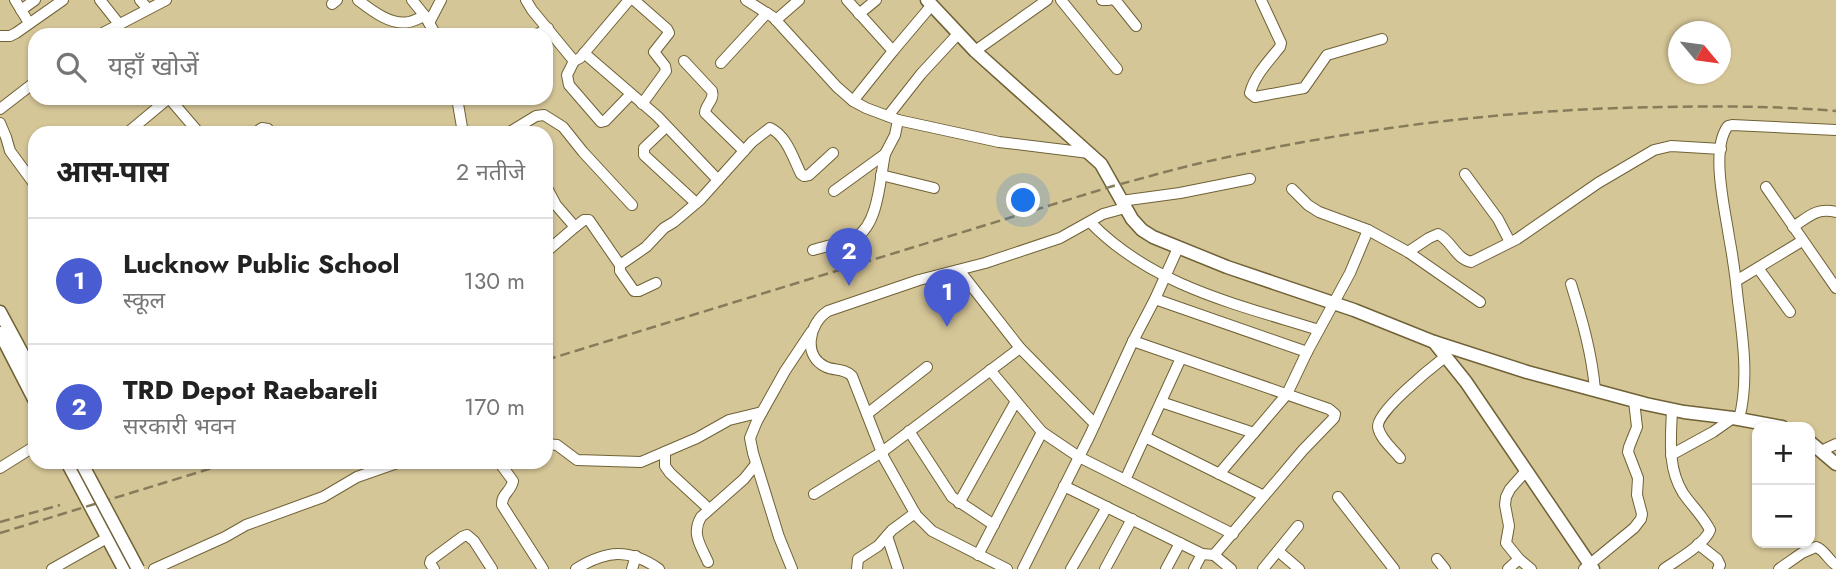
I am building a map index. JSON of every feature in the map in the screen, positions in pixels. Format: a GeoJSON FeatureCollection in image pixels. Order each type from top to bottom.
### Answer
{"type":"FeatureCollection","features":[{"type":"Feature","properties":{"kind":"street"},"geometry":{"type":"LineString","coordinates":[[15,0],[29,23]]}},
{"type":"Feature","properties":{"kind":"street"},"geometry":{"type":"LineString","coordinates":[[21,10],[35,0]]}},
{"type":"Feature","properties":{"kind":"street"},"geometry":{"type":"LineString","coordinates":[[0,36],[10,36],[63,0]]}},
{"type":"Feature","properties":{"kind":"street"},"geometry":{"type":"LineString","coordinates":[[100,0],[114,28]]}},
{"type":"Feature","properties":{"kind":"street"},"geometry":{"type":"LineString","coordinates":[[140,0],[148,9]]}},
{"type":"Feature","properties":{"kind":"street"},"geometry":{"type":"LineString","coordinates":[[117,28],[166,0]]}},
{"type":"Feature","properties":{"kind":"street"},"geometry":{"type":"LineString","coordinates":[[358,0],[396,22],[427,20],[441,0]]}},
{"type":"Feature","properties":{"kind":"street"},"geometry":{"type":"LineString","coordinates":[[412,0],[432,28]]}},
{"type":"Feature","properties":{"kind":"street"},"geometry":{"type":"LineString","coordinates":[[526,0],[548,28]]}},
{"type":"Feature","properties":{"kind":"street"},"geometry":{"type":"LineString","coordinates":[[631,94],[601,122],[569,85],[567,75],[574,61],[580,58],[631,0],[669,33],[654,52],[666,71],[642,104]]}},
{"type":"Feature","properties":{"kind":"street"},"geometry":{"type":"LineString","coordinates":[[746,0],[776,20],[853,101],[893,118],[999,142],[1089,153]]}},
{"type":"Feature","properties":{"kind":"street"},"geometry":{"type":"LineString","coordinates":[[776,20],[799,0]]}},
{"type":"Feature","properties":{"kind":"street"},"geometry":{"type":"LineString","coordinates":[[847,0],[892,51]]}},
{"type":"Feature","properties":{"kind":"street"},"geometry":{"type":"LineString","coordinates":[[859,14],[876,0]]}},
{"type":"Feature","properties":{"kind":"street"},"geometry":{"type":"LineString","coordinates":[[975,51],[1047,0]]}},
{"type":"Feature","properties":{"kind":"street"},"geometry":{"type":"LineString","coordinates":[[1061,0],[1117,69]]}},
{"type":"Feature","properties":{"kind":"street"},"geometry":{"type":"LineString","coordinates":[[1102,0],[1116,1],[1136,26]]}},
{"type":"Feature","properties":{"kind":"street"},"geometry":{"type":"LineString","coordinates":[[1261,0],[1282,43],[1256,77],[1250,90],[1253,96],[1304,88],[1327,55],[1382,39]]}},
{"type":"Feature","properties":{"kind":"street"},"geometry":{"type":"LineString","coordinates":[[853,101],[929,3],[975,51],[1089,153],[1107,172],[1123,204],[1142,230],[1153,237],[1227,267],[1354,310],[1434,342],[1527,372],[1634,401],[1752,423]]}},
{"type":"Feature","properties":{"kind":"street"},"geometry":{"type":"LineString","coordinates":[[721,63],[767,13]]}},
{"type":"Feature","properties":{"kind":"street"},"geometry":{"type":"LineString","coordinates":[[813,250],[855,237],[869,223],[875,207],[885,154],[895,135],[893,118],[920,74],[958,34]]}},
{"type":"Feature","properties":{"kind":"street"},"geometry":{"type":"LineString","coordinates":[[553,35],[574,61]]}},
{"type":"Feature","properties":{"kind":"street"},"geometry":{"type":"LineString","coordinates":[[584,53],[642,104],[718,180]]}},
{"type":"Feature","properties":{"kind":"street"},"geometry":{"type":"LineString","coordinates":[[684,61],[712,91],[713,97],[705,113],[744,151]]}},
{"type":"Feature","properties":{"kind":"street"},"geometry":{"type":"LineString","coordinates":[[0,109],[28,87]]}},
{"type":"Feature","properties":{"kind":"street"},"geometry":{"type":"LineString","coordinates":[[135,126],[161,105]]}},
{"type":"Feature","properties":{"kind":"street"},"geometry":{"type":"LineString","coordinates":[[175,105],[193,126]]}},
{"type":"Feature","properties":{"kind":"street"},"geometry":{"type":"LineString","coordinates":[[458,105],[462,126]]}},
{"type":"Feature","properties":{"kind":"street"},"geometry":{"type":"LineString","coordinates":[[520,126],[544,114],[563,127],[632,205]]}},
{"type":"Feature","properties":{"kind":"street"},"geometry":{"type":"LineString","coordinates":[[0,123],[10,151],[28,175]]}},
{"type":"Feature","properties":{"kind":"street"},"geometry":{"type":"LineString","coordinates":[[1671,455],[1736,419],[1743,403],[1745,381],[1736,281],[1721,194],[1723,133],[1732,125],[1836,130]]}},
{"type":"Feature","properties":{"kind":"street"},"geometry":{"type":"LineString","coordinates":[[666,127],[644,148],[644,155],[696,203]]}},
{"type":"Feature","properties":{"kind":"street"},"geometry":{"type":"LineString","coordinates":[[620,265],[646,247],[664,228],[696,203],[744,151],[770,128],[779,134],[801,174],[806,177],[833,153]]}},
{"type":"Feature","properties":{"kind":"street"},"geometry":{"type":"LineString","coordinates":[[1408,251],[1438,234],[1447,240],[1460,257],[1471,262],[1510,242],[1598,183],[1654,150],[1671,146],[1721,149]]}},
{"type":"Feature","properties":{"kind":"street"},"geometry":{"type":"LineString","coordinates":[[834,191],[885,154]]}},
{"type":"Feature","properties":{"kind":"street"},"geometry":{"type":"LineString","coordinates":[[1465,174],[1498,219],[1510,242]]}},
{"type":"Feature","properties":{"kind":"street"},"geometry":{"type":"LineString","coordinates":[[881,175],[934,188]]}},
{"type":"Feature","properties":{"kind":"street"},"geometry":{"type":"LineString","coordinates":[[792,569],[779,537],[750,438],[762,412],[816,321],[828,312],[919,280],[1060,238],[1123,204],[1251,179]]}},
{"type":"Feature","properties":{"kind":"street"},"geometry":{"type":"LineString","coordinates":[[1766,187],[1836,288]]}},
{"type":"Feature","properties":{"kind":"street"},"geometry":{"type":"LineString","coordinates":[[1292,189],[1319,212],[1368,230],[1408,251],[1480,302]]}},
{"type":"Feature","properties":{"kind":"street"},"geometry":{"type":"LineString","coordinates":[[553,199],[575,227]]}},
{"type":"Feature","properties":{"kind":"street"},"geometry":{"type":"LineString","coordinates":[[1793,227],[1816,212],[1836,212]]}},
{"type":"Feature","properties":{"kind":"street"},"geometry":{"type":"LineString","coordinates":[[553,246],[584,220],[589,220],[634,291],[656,282]]}},
{"type":"Feature","properties":{"kind":"street"},"geometry":{"type":"LineString","coordinates":[[1090,222],[1124,253],[1165,277],[1212,296],[1319,330]]}},
{"type":"Feature","properties":{"kind":"street"},"geometry":{"type":"LineString","coordinates":[[1219,474],[1287,394],[1350,273],[1368,230]]}},
{"type":"Feature","properties":{"kind":"street"},"geometry":{"type":"LineString","coordinates":[[1736,281],[1802,241]]}},
{"type":"Feature","properties":{"kind":"street"},"geometry":{"type":"LineString","coordinates":[[1023,569],[1178,248]]}},
{"type":"Feature","properties":{"kind":"street"},"geometry":{"type":"LineString","coordinates":[[1758,268],[1790,312]]}},
{"type":"Feature","properties":{"kind":"street"},"geometry":{"type":"LineString","coordinates":[[959,270],[1020,348],[1095,424]]}},
{"type":"Feature","properties":{"kind":"street"},"geometry":{"type":"LineString","coordinates":[[1571,284],[1582,319],[1595,390]]}},
{"type":"Feature","properties":{"kind":"street"},"geometry":{"type":"LineString","coordinates":[[1155,299],[1307,352]]}},
{"type":"Feature","properties":{"kind":"street"},"geometry":{"type":"LineString","coordinates":[[0,312],[28,364]]}},
{"type":"Feature","properties":{"kind":"street"},"geometry":{"type":"LineString","coordinates":[[811,331],[810,340],[817,359],[825,366],[849,373],[882,452],[915,513],[932,531],[1007,569]]}},
{"type":"Feature","properties":{"kind":"street"},"geometry":{"type":"LineString","coordinates":[[0,333],[28,387]]}},
{"type":"Feature","properties":{"kind":"street"},"geometry":{"type":"LineString","coordinates":[[1133,341],[1329,409],[1335,414],[1214,555]]}},
{"type":"Feature","properties":{"kind":"street"},"geometry":{"type":"LineString","coordinates":[[1434,342],[1465,382],[1589,567],[1641,519],[1637,495],[1638,478],[1628,452],[1637,427],[1634,401]]}},
{"type":"Feature","properties":{"kind":"street"},"geometry":{"type":"LineString","coordinates":[[814,494],[882,452],[1020,348]]}},
{"type":"Feature","properties":{"kind":"street"},"geometry":{"type":"LineString","coordinates":[[1400,458],[1382,436],[1378,422],[1423,374],[1446,357]]}},
{"type":"Feature","properties":{"kind":"street"},"geometry":{"type":"LineString","coordinates":[[1125,480],[1181,358]]}},
{"type":"Feature","properties":{"kind":"street"},"geometry":{"type":"LineString","coordinates":[[867,414],[927,367]]}},
{"type":"Feature","properties":{"kind":"street"},"geometry":{"type":"LineString","coordinates":[[990,370],[1042,432],[1079,457],[1233,534]]}},
{"type":"Feature","properties":{"kind":"street"},"geometry":{"type":"LineString","coordinates":[[959,503],[1016,401]]}},
{"type":"Feature","properties":{"kind":"street"},"geometry":{"type":"LineString","coordinates":[[1161,402],[1254,433]]}},
{"type":"Feature","properties":{"kind":"street"},"geometry":{"type":"LineString","coordinates":[[1664,569],[1699,544],[1710,530],[1675,477],[1671,455],[1672,409]]}},
{"type":"Feature","properties":{"kind":"street"},"geometry":{"type":"LineString","coordinates":[[553,445],[572,457],[585,461],[641,462],[729,420],[762,412]]}},
{"type":"Feature","properties":{"kind":"street"},"geometry":{"type":"LineString","coordinates":[[909,431],[952,497],[994,525]]}},
{"type":"Feature","properties":{"kind":"street"},"geometry":{"type":"LineString","coordinates":[[978,555],[1042,432]]}},
{"type":"Feature","properties":{"kind":"street"},"geometry":{"type":"LineString","coordinates":[[1145,437],[1264,496]]}},
{"type":"Feature","properties":{"kind":"street"},"geometry":{"type":"LineString","coordinates":[[1821,451],[1836,444]]}},
{"type":"Feature","properties":{"kind":"street"},"geometry":{"type":"LineString","coordinates":[[1815,446],[1836,464]]}},
{"type":"Feature","properties":{"kind":"street"},"geometry":{"type":"LineString","coordinates":[[0,468],[28,450]]}},
{"type":"Feature","properties":{"kind":"street"},"geometry":{"type":"LineString","coordinates":[[665,452],[666,466],[670,473],[709,509]]}},
{"type":"Feature","properties":{"kind":"street"},"geometry":{"type":"LineString","coordinates":[[708,562],[695,530],[701,517],[744,479],[756,464]]}},
{"type":"Feature","properties":{"kind":"street"},"geometry":{"type":"LineString","coordinates":[[71,469],[124,569]]}},
{"type":"Feature","properties":{"kind":"street"},"geometry":{"type":"LineString","coordinates":[[85,469],[138,569]]}},
{"type":"Feature","properties":{"kind":"street"},"geometry":{"type":"LineString","coordinates":[[154,569],[246,525],[323,497],[357,477],[380,469]]}},
{"type":"Feature","properties":{"kind":"street"},"geometry":{"type":"LineString","coordinates":[[506,469],[513,481],[503,495],[502,505],[543,569]]}},
{"type":"Feature","properties":{"kind":"street"},"geometry":{"type":"LineString","coordinates":[[1526,471],[1510,489],[1505,500],[1509,521],[1506,543],[1531,569]]}},
{"type":"Feature","properties":{"kind":"street"},"geometry":{"type":"LineString","coordinates":[[1064,486],[1202,554],[1214,555],[1231,569]]}},
{"type":"Feature","properties":{"kind":"street"},"geometry":{"type":"LineString","coordinates":[[1338,497],[1394,569]]}},
{"type":"Feature","properties":{"kind":"street"},"geometry":{"type":"LineString","coordinates":[[1071,569],[1107,507]]}},
{"type":"Feature","properties":{"kind":"street"},"geometry":{"type":"LineString","coordinates":[[857,569],[858,559],[878,546],[898,525],[915,513]]}},
{"type":"Feature","properties":{"kind":"street"},"geometry":{"type":"LineString","coordinates":[[1105,569],[1132,519]]}},
{"type":"Feature","properties":{"kind":"street"},"geometry":{"type":"LineString","coordinates":[[1263,569],[1298,526]]}},
{"type":"Feature","properties":{"kind":"street"},"geometry":{"type":"LineString","coordinates":[[434,569],[431,560],[467,535],[492,569]]}},
{"type":"Feature","properties":{"kind":"street"},"geometry":{"type":"LineString","coordinates":[[887,536],[898,569]]}},
{"type":"Feature","properties":{"kind":"street"},"geometry":{"type":"LineString","coordinates":[[58,568],[107,538]]}},
{"type":"Feature","properties":{"kind":"street"},"geometry":{"type":"LineString","coordinates":[[1166,569],[1180,543]]}},
{"type":"Feature","properties":{"kind":"street"},"geometry":{"type":"LineString","coordinates":[[1699,544],[1717,559],[1720,565],[1718,569]]}},
{"type":"Feature","properties":{"kind":"street"},"geometry":{"type":"LineString","coordinates":[[1779,569],[1816,547],[1822,550],[1835,567]]}},
{"type":"Feature","properties":{"kind":"street"},"geometry":{"type":"LineString","coordinates":[[1798,548],[1802,553]]}},
{"type":"Feature","properties":{"kind":"street"},"geometry":{"type":"LineString","coordinates":[[1278,551],[1299,569]]}},
{"type":"Feature","properties":{"kind":"street"},"geometry":{"type":"LineString","coordinates":[[576,569],[591,560],[619,553],[636,556],[659,569]]}},
{"type":"Feature","properties":{"kind":"street"},"geometry":{"type":"LineString","coordinates":[[1194,569],[1202,554]]}},
{"type":"Feature","properties":{"kind":"street"},"geometry":{"type":"LineString","coordinates":[[632,569],[636,556]]}},
{"type":"Feature","properties":{"kind":"street"},"geometry":{"type":"LineString","coordinates":[[1437,559],[1445,569]]}},
{"type":"Feature","properties":{"kind":"street"},"geometry":{"type":"LineString","coordinates":[[1508,569],[1519,559]]}},
{"type":"Feature","properties":{"kind":"railway"},"geometry":{"type":"LineString","coordinates":[[553,358],[1113,186],[1193,165],[1318,139],[1432,122],[1547,112],[1706,106],[1836,111]]}},
{"type":"Feature","properties":{"kind":"railway"},"geometry":{"type":"LineString","coordinates":[[0,533],[209,469]]}},
{"type":"Feature","properties":{"kind":"railway"},"geometry":{"type":"LineString","coordinates":[[0,522],[60,505]]}},
{"type":"Feature","properties":{"kind":"place","name":"TRD Depot Raebareli"},"geometry":{"type":"Point","coordinates":[849,286]}},
{"type":"Feature","properties":{"kind":"place","name":"Lucknow Public School"},"geometry":{"type":"Point","coordinates":[947,327]}}]}
